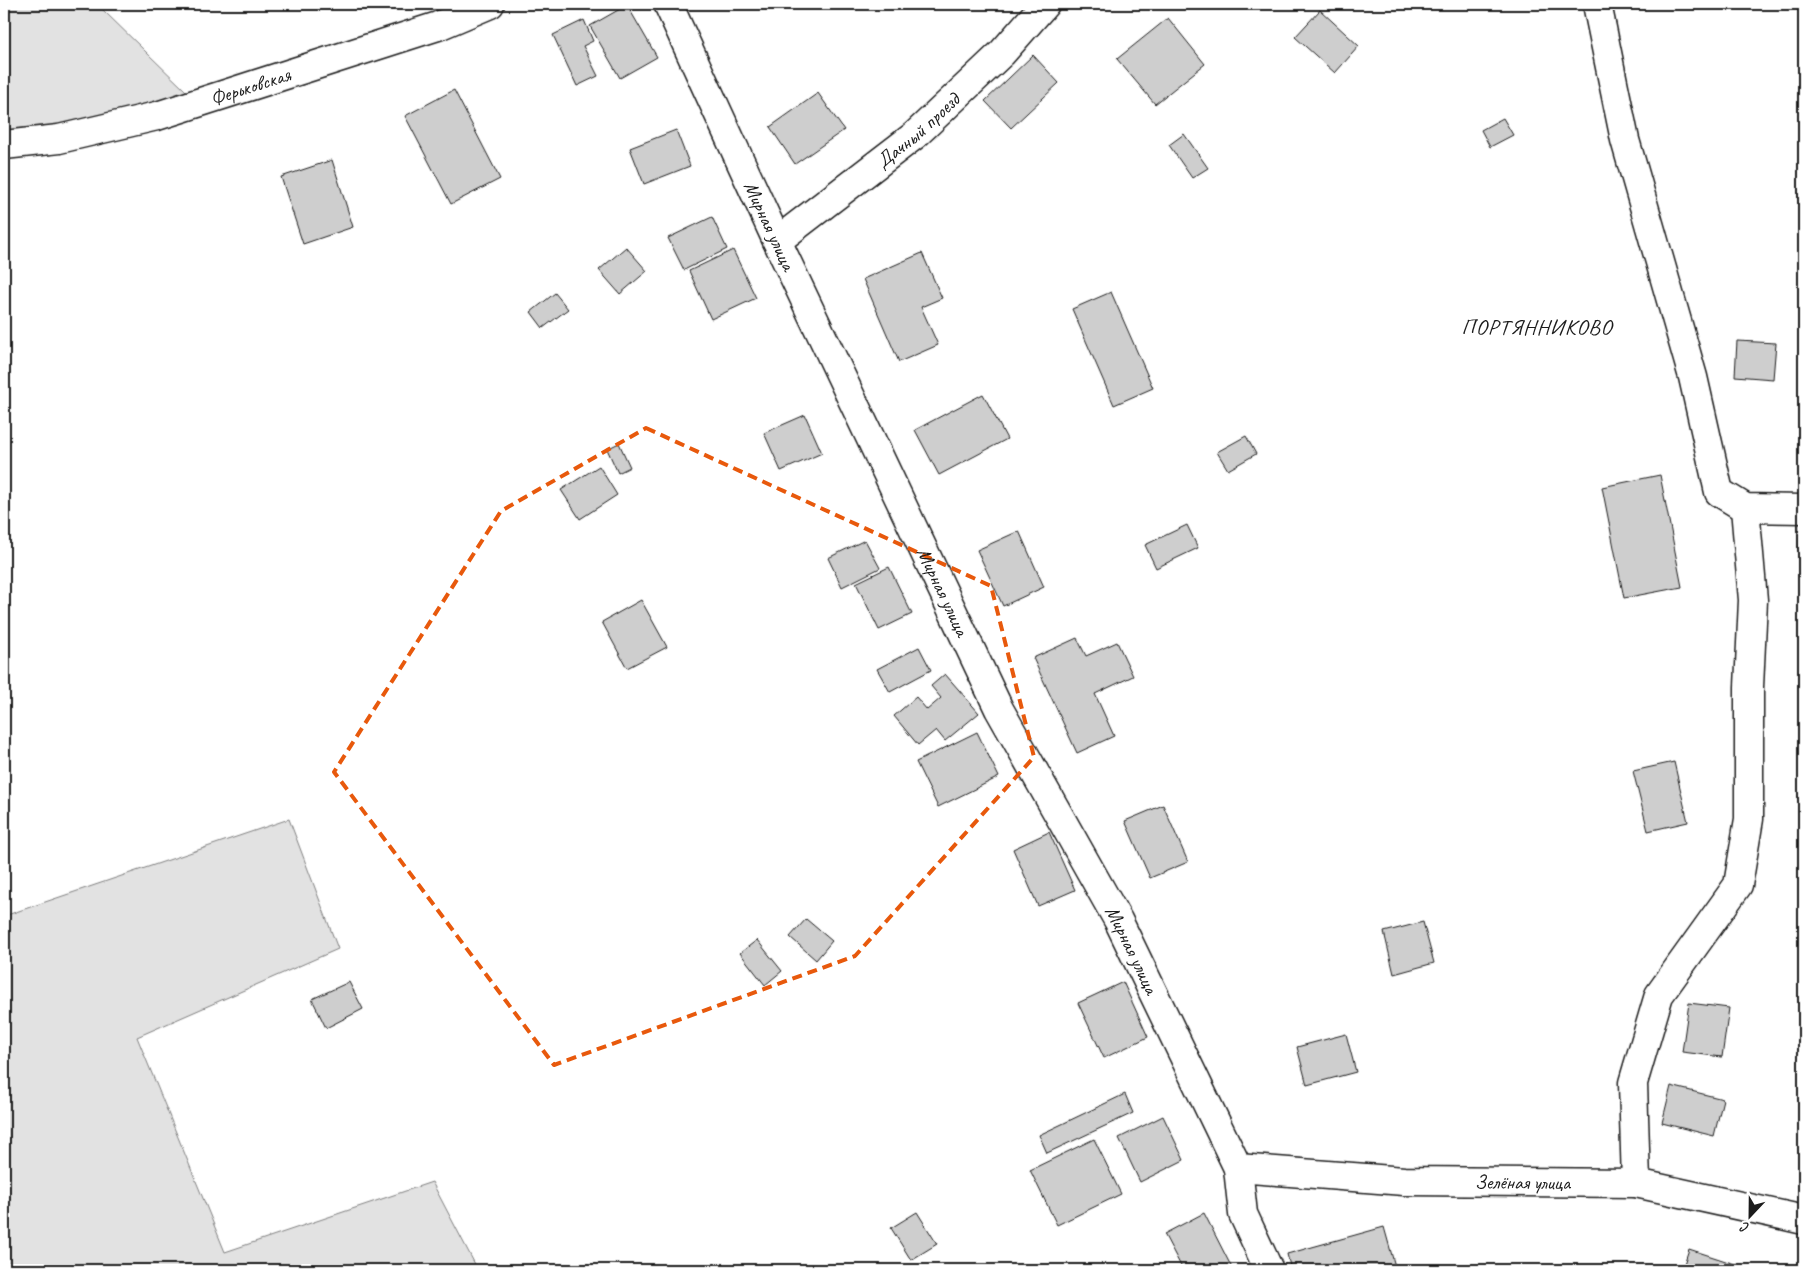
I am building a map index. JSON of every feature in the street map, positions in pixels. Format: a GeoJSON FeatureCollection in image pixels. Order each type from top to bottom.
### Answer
{"type":"FeatureCollection","features":[{"type":"Feature","properties":{"kind":"street","name":"Ферьковская"},"geometry":{"type":"LineString","coordinates":[[4,145],[59,139],[157,116],[438,26],[490,4]]}},
{"type":"Feature","properties":{"kind":"street","name":"Мирная улица"},"geometry":{"type":"LineString","coordinates":[[668,4],[776,241],[999,709],[1118,920],[1238,1168],[1243,1214],[1269,1270]]}},
{"type":"Feature","properties":{"kind":"street","name":"Дачный проезд"},"geometry":{"type":"LineString","coordinates":[[776,241],[915,135],[1002,53],[1045,4]]}},
{"type":"Feature","properties":{"kind":"street"},"geometry":{"type":"LineString","coordinates":[[1597,4],[1625,140],[1693,377],[1719,492],[1746,508],[1804,508]]}},
{"type":"Feature","properties":{"kind":"street"},"geometry":{"type":"LineString","coordinates":[[1636,1183],[1633,1083],[1660,994],[1738,885],[1747,828],[1749,687],[1753,600],[1746,508]]}},
{"type":"Feature","properties":{"kind":"street","name":"Зелёная улица"},"geometry":{"type":"LineString","coordinates":[[1238,1168],[1404,1181],[1636,1183],[1804,1220]]}},
{"type":"Feature","properties":{"kind":"highlighted area"},"geometry":{"type":"Polygon","coordinates":[[[646,428],[991,586],[1034,757],[855,956],[554,1065],[334,772],[501,511],[646,428]]]}},
{"type":"Feature","properties":{"kind":"shaded area"},"geometry":{"type":"Polygon","coordinates":[[[4,4],[100,4],[102,9],[188,93],[123,110],[63,130],[4,136],[4,4]]]}},
{"type":"Feature","properties":{"kind":"shaded area"},"geometry":{"type":"Polygon","coordinates":[[[289,819],[338,949],[137,1037],[225,1252],[432,1182],[478,1270],[4,1270],[4,916],[289,819]]]}},
{"type":"Feature","properties":{"kind":"building"},"geometry":{"type":"Polygon","coordinates":[[[627,5],[657,57],[620,78],[590,26],[627,5]]]}},
{"type":"Feature","properties":{"kind":"building"},"geometry":{"type":"Polygon","coordinates":[[[1320,10],[1359,46],[1335,73],[1295,37],[1320,10]]]}},
{"type":"Feature","properties":{"kind":"building"},"geometry":{"type":"Polygon","coordinates":[[[1168,18],[1205,64],[1155,104],[1117,59],[1168,18]]]}},
{"type":"Feature","properties":{"kind":"building"},"geometry":{"type":"Polygon","coordinates":[[[584,20],[593,41],[583,46],[598,76],[577,86],[553,35],[584,20]]]}},
{"type":"Feature","properties":{"kind":"building"},"geometry":{"type":"Polygon","coordinates":[[[1033,55],[1059,83],[1011,128],[985,101],[1033,55]]]}},
{"type":"Feature","properties":{"kind":"building"},"geometry":{"type":"Polygon","coordinates":[[[454,90],[500,179],[451,204],[405,116],[454,90]]]}},
{"type":"Feature","properties":{"kind":"building"},"geometry":{"type":"Polygon","coordinates":[[[818,93],[844,130],[795,164],[770,127],[818,93]]]}},
{"type":"Feature","properties":{"kind":"building"},"geometry":{"type":"Polygon","coordinates":[[[1503,118],[1513,135],[1490,147],[1481,130],[1503,118]]]}},
{"type":"Feature","properties":{"kind":"building"},"geometry":{"type":"Polygon","coordinates":[[[676,130],[690,166],[644,184],[630,148],[676,130]]]}},
{"type":"Feature","properties":{"kind":"building"},"geometry":{"type":"Polygon","coordinates":[[[1184,134],[1208,168],[1192,178],[1169,145],[1184,134]]]}},
{"type":"Feature","properties":{"kind":"building"},"geometry":{"type":"Polygon","coordinates":[[[332,160],[353,227],[303,244],[281,177],[332,160]]]}},
{"type":"Feature","properties":{"kind":"building"},"geometry":{"type":"Polygon","coordinates":[[[712,217],[727,249],[684,270],[668,238],[712,217]]]}},
{"type":"Feature","properties":{"kind":"building"},"geometry":{"type":"Polygon","coordinates":[[[626,247],[647,271],[620,294],[599,270],[626,247]]]}},
{"type":"Feature","properties":{"kind":"building"},"geometry":{"type":"Polygon","coordinates":[[[733,250],[756,298],[711,319],[689,271],[733,250]]]}},
{"type":"Feature","properties":{"kind":"building"},"geometry":{"type":"Polygon","coordinates":[[[922,253],[942,298],[921,307],[938,345],[899,362],[863,279],[922,253]]]}},
{"type":"Feature","properties":{"kind":"building"},"geometry":{"type":"Polygon","coordinates":[[[1111,292],[1153,388],[1114,405],[1072,309],[1111,292]]]}},
{"type":"Feature","properties":{"kind":"building"},"geometry":{"type":"Polygon","coordinates":[[[555,293],[568,309],[543,328],[531,312],[555,293]]]}},
{"type":"Feature","properties":{"kind":"building"},"geometry":{"type":"Polygon","coordinates":[[[1737,341],[1776,343],[1773,379],[1735,376],[1737,341]]]}},
{"type":"Feature","properties":{"kind":"building"},"geometry":{"type":"Polygon","coordinates":[[[983,394],[1007,439],[939,475],[915,430],[983,394]]]}},
{"type":"Feature","properties":{"kind":"building"},"geometry":{"type":"Polygon","coordinates":[[[805,415],[822,453],[781,471],[764,433],[805,415]]]}},
{"type":"Feature","properties":{"kind":"building"},"geometry":{"type":"Polygon","coordinates":[[[1246,436],[1256,454],[1228,470],[1217,452],[1246,436]]]}},
{"type":"Feature","properties":{"kind":"building"},"geometry":{"type":"Polygon","coordinates":[[[619,443],[630,467],[618,473],[607,449],[619,443]]]}},
{"type":"Feature","properties":{"kind":"building"},"geometry":{"type":"Polygon","coordinates":[[[599,466],[617,495],[580,519],[561,490],[599,466]]]}},
{"type":"Feature","properties":{"kind":"building"},"geometry":{"type":"Polygon","coordinates":[[[1660,475],[1682,587],[1624,598],[1602,487],[1660,475]]]}},
{"type":"Feature","properties":{"kind":"building"},"geometry":{"type":"Polygon","coordinates":[[[1801,522],[1804,522],[1804,568],[1798,568],[1801,522]]]}},
{"type":"Feature","properties":{"kind":"building"},"geometry":{"type":"Polygon","coordinates":[[[1187,525],[1198,548],[1156,568],[1145,545],[1187,525]]]}},
{"type":"Feature","properties":{"kind":"building"},"geometry":{"type":"Polygon","coordinates":[[[1019,531],[1044,587],[1003,606],[977,550],[1019,531]]]}},
{"type":"Feature","properties":{"kind":"building"},"geometry":{"type":"Polygon","coordinates":[[[865,540],[880,568],[842,587],[828,558],[865,540]]]}},
{"type":"Feature","properties":{"kind":"building"},"geometry":{"type":"Polygon","coordinates":[[[889,567],[912,614],[879,630],[856,583],[889,567]]]}},
{"type":"Feature","properties":{"kind":"building"},"geometry":{"type":"Polygon","coordinates":[[[641,600],[667,647],[627,668],[602,622],[641,600]]]}},
{"type":"Feature","properties":{"kind":"building"},"geometry":{"type":"Polygon","coordinates":[[[1077,638],[1086,656],[1117,642],[1133,676],[1095,694],[1114,736],[1077,753],[1033,658],[1077,638]]]}},
{"type":"Feature","properties":{"kind":"building"},"geometry":{"type":"Polygon","coordinates":[[[919,647],[931,670],[890,692],[877,669],[919,647]]]}},
{"type":"Feature","properties":{"kind":"building"},"geometry":{"type":"Polygon","coordinates":[[[945,674],[979,713],[945,741],[936,730],[918,745],[894,716],[916,697],[927,710],[941,698],[931,686],[945,674]]]}},
{"type":"Feature","properties":{"kind":"building"},"geometry":{"type":"Polygon","coordinates":[[[977,732],[999,777],[938,807],[916,762],[977,732]]]}},
{"type":"Feature","properties":{"kind":"building"},"geometry":{"type":"Polygon","coordinates":[[[1674,762],[1688,822],[1648,831],[1633,771],[1674,762]]]}},
{"type":"Feature","properties":{"kind":"building"},"geometry":{"type":"Polygon","coordinates":[[[1163,805],[1188,862],[1150,878],[1125,821],[1163,805]]]}},
{"type":"Feature","properties":{"kind":"building"},"geometry":{"type":"Polygon","coordinates":[[[1049,832],[1075,890],[1038,906],[1013,849],[1049,832]]]}},
{"type":"Feature","properties":{"kind":"building"},"geometry":{"type":"Polygon","coordinates":[[[806,919],[832,941],[816,960],[790,937],[806,919]]]}},
{"type":"Feature","properties":{"kind":"building"},"geometry":{"type":"Polygon","coordinates":[[[1423,922],[1434,963],[1394,974],[1384,932],[1423,922]]]}},
{"type":"Feature","properties":{"kind":"building"},"geometry":{"type":"Polygon","coordinates":[[[757,940],[782,971],[765,985],[740,953],[757,940]]]}},
{"type":"Feature","properties":{"kind":"building"},"geometry":{"type":"Polygon","coordinates":[[[349,982],[363,1009],[326,1028],[312,999],[349,982]]]}},
{"type":"Feature","properties":{"kind":"building"},"geometry":{"type":"Polygon","coordinates":[[[1123,982],[1148,1037],[1104,1058],[1078,1003],[1123,982]]]}},
{"type":"Feature","properties":{"kind":"building"},"geometry":{"type":"Polygon","coordinates":[[[1689,1003],[1729,1008],[1722,1057],[1682,1052],[1689,1003]]]}},
{"type":"Feature","properties":{"kind":"building"},"geometry":{"type":"Polygon","coordinates":[[[1346,1034],[1356,1072],[1307,1085],[1297,1047],[1346,1034]]]}},
{"type":"Feature","properties":{"kind":"building"},"geometry":{"type":"Polygon","coordinates":[[[1671,1086],[1723,1099],[1714,1136],[1662,1123],[1671,1086]]]}},
{"type":"Feature","properties":{"kind":"building"},"geometry":{"type":"Polygon","coordinates":[[[1125,1094],[1133,1113],[1047,1153],[1039,1135],[1125,1094]]]}},
{"type":"Feature","properties":{"kind":"building"},"geometry":{"type":"Polygon","coordinates":[[[1163,1116],[1184,1160],[1140,1182],[1119,1138],[1163,1116]]]}},
{"type":"Feature","properties":{"kind":"building"},"geometry":{"type":"Polygon","coordinates":[[[1094,1139],[1121,1194],[1057,1225],[1030,1170],[1094,1139]]]}},
{"type":"Feature","properties":{"kind":"building"},"geometry":{"type":"Polygon","coordinates":[[[917,1212],[937,1244],[911,1260],[891,1228],[917,1212]]]}},
{"type":"Feature","properties":{"kind":"building"},"geometry":{"type":"Polygon","coordinates":[[[1204,1213],[1233,1270],[1183,1270],[1164,1234],[1204,1213]]]}},
{"type":"Feature","properties":{"kind":"building"},"geometry":{"type":"Polygon","coordinates":[[[1384,1227],[1396,1270],[1291,1270],[1287,1254],[1384,1227]]]}},
{"type":"Feature","properties":{"kind":"building"},"geometry":{"type":"Polygon","coordinates":[[[1689,1249],[1744,1267],[1743,1270],[1682,1270],[1689,1249]]]}},
{"type":"Feature","properties":{"kind":"district","name":"ПОРТЯННИКОВО"},"geometry":{"type":"Point","coordinates":[1537,327]}}]}
